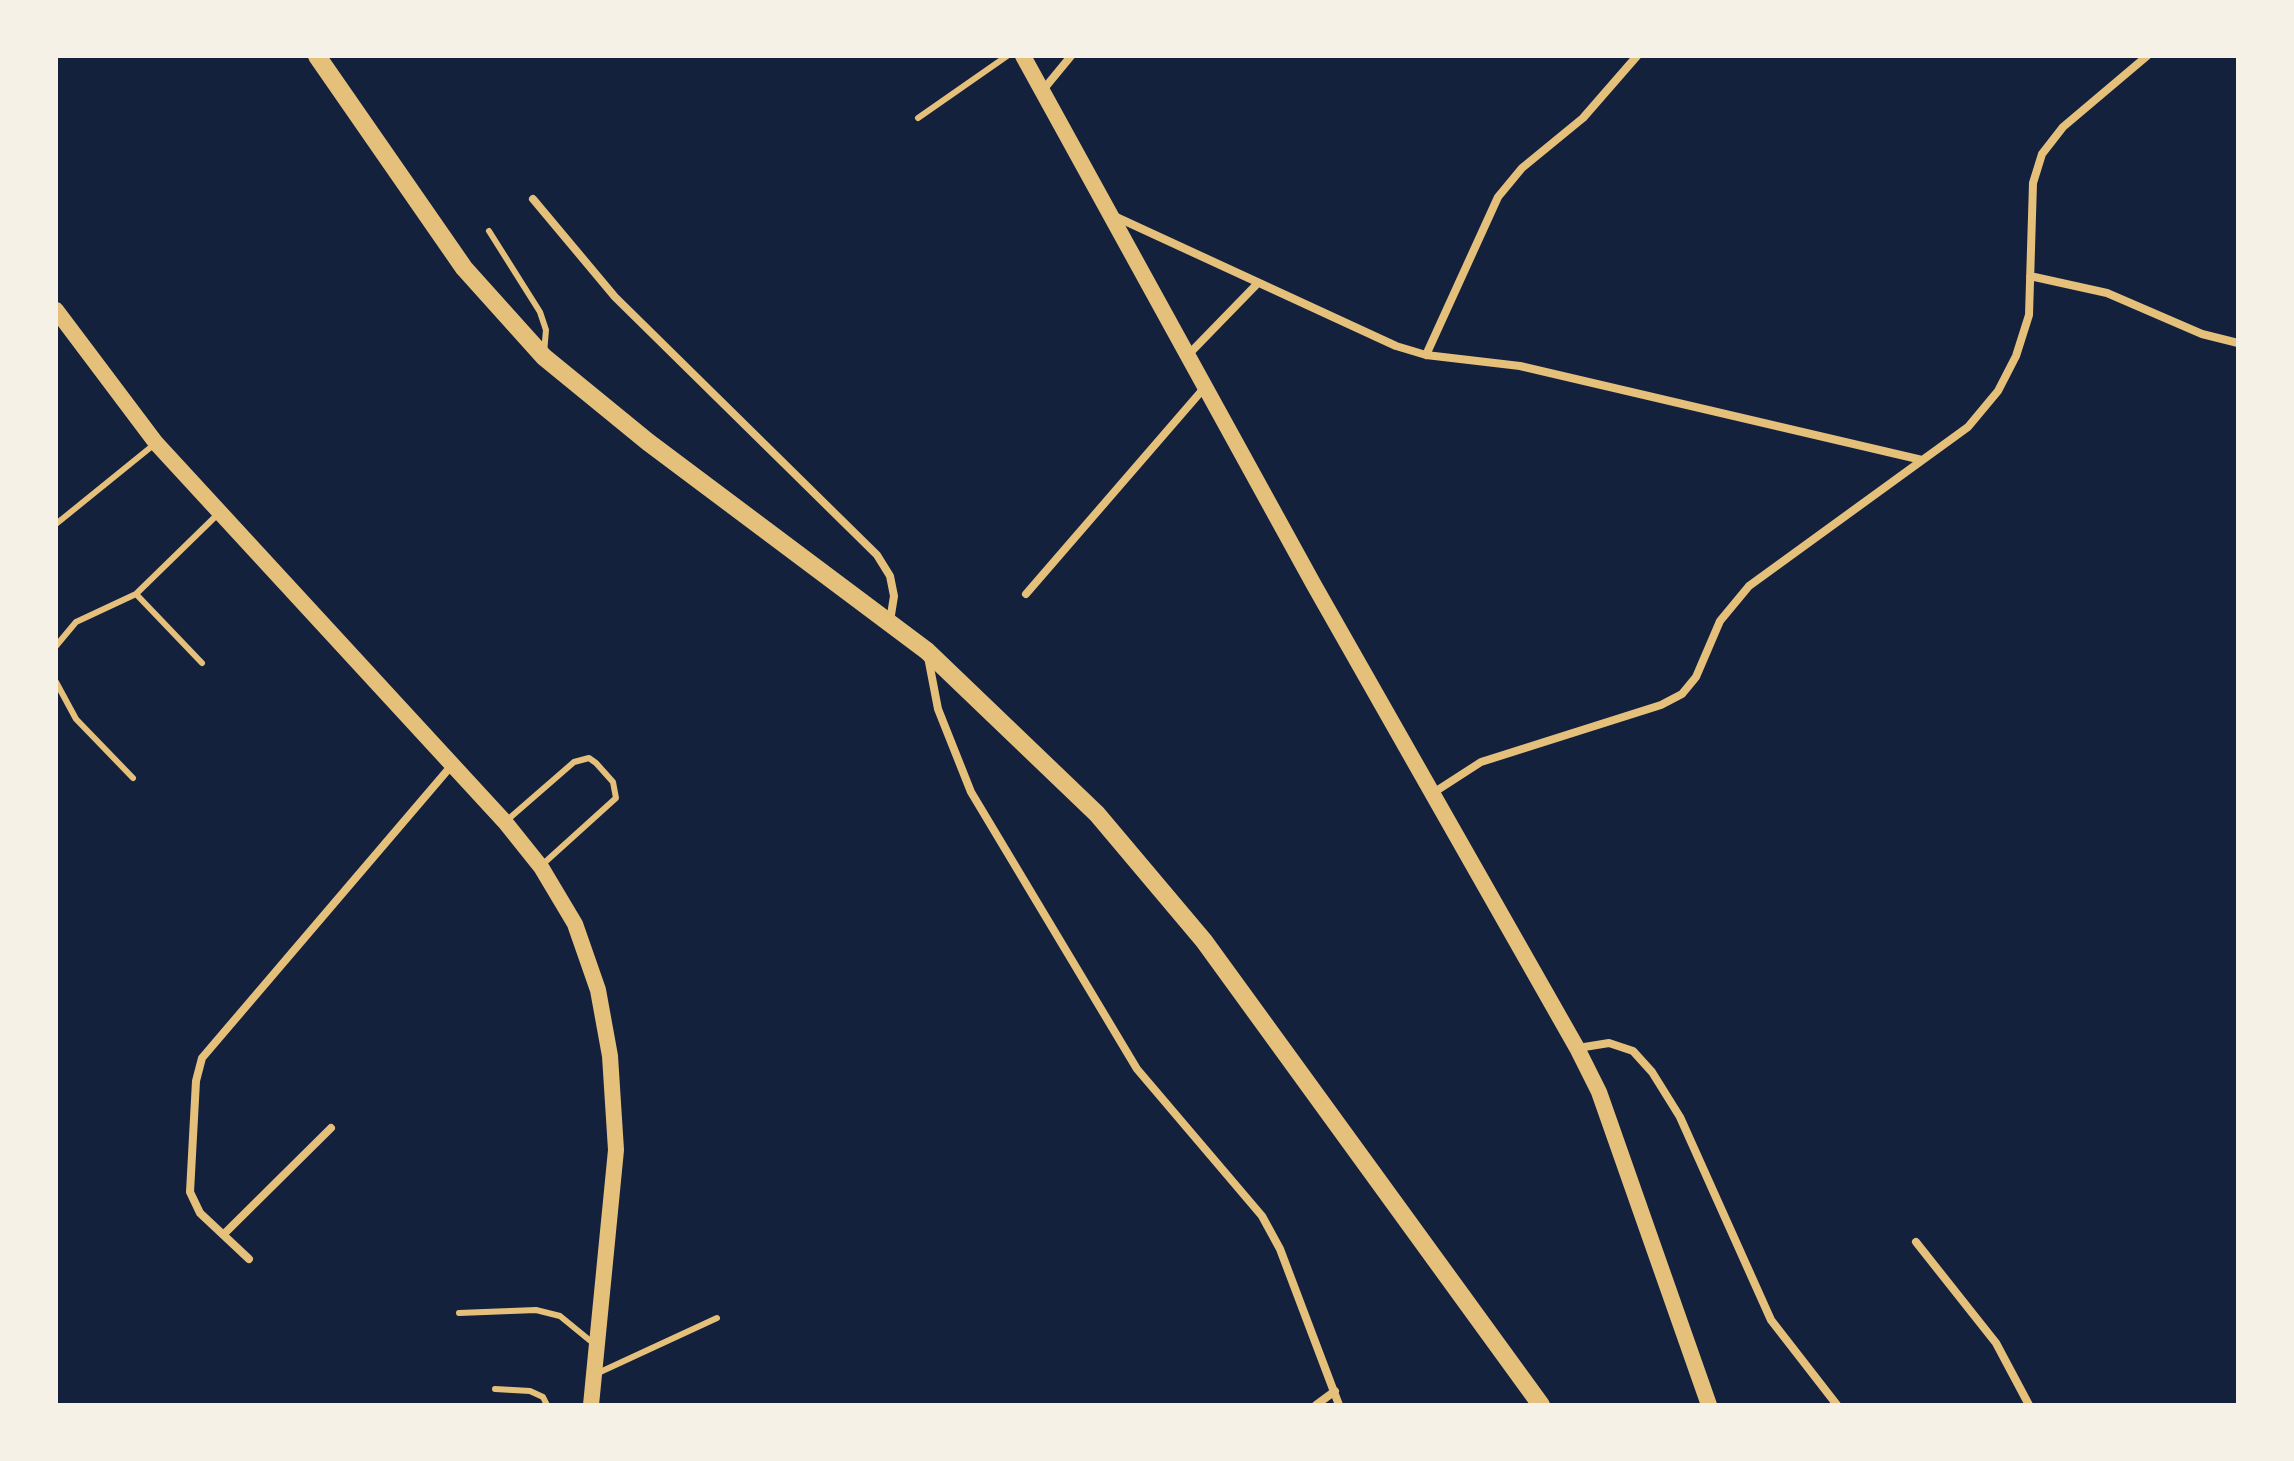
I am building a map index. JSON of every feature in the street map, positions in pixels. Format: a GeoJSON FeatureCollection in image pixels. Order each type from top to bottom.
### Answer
{"type":"FeatureCollection","features":[{"type":"Feature","properties":{"kind":"main road"},"geometry":{"type":"LineString","coordinates":[[317,56],[464,268],[544,357],[648,442],[927,651],[1097,814],[1204,941],[1541,1405]]}},
{"type":"Feature","properties":{"kind":"main road"},"geometry":{"type":"LineString","coordinates":[[1023,56],[1432,794],[1577,1048],[1599,1092],[1709,1405]]}},
{"type":"Feature","properties":{"kind":"main road"},"geometry":{"type":"LineString","coordinates":[[56,310],[156,443],[505,822],[541,867],[575,924],[598,990],[610,1056],[616,1150],[591,1405]]}},
{"type":"Feature","properties":{"kind":"street"},"geometry":{"type":"LineString","coordinates":[[1042,91],[1071,56]]}},
{"type":"Feature","properties":{"kind":"street"},"geometry":{"type":"LineString","coordinates":[[1426,355],[1498,197],[1522,168],[1583,118],[1637,56]]}},
{"type":"Feature","properties":{"kind":"street"},"geometry":{"type":"LineString","coordinates":[[1432,794],[1481,762],[1661,705],[1682,694],[1696,677],[1720,621],[1749,586],[1968,427],[1998,391],[2016,356],[2029,315],[2033,183],[2042,154],[2063,127],[2147,56]]}},
{"type":"Feature","properties":{"kind":"street"},"geometry":{"type":"LineString","coordinates":[[533,199],[615,297],[877,555],[890,576],[894,596],[890,621]]}},
{"type":"Feature","properties":{"kind":"street"},"geometry":{"type":"LineString","coordinates":[[1113,216],[1396,346],[1426,355],[1520,366],[1923,461]]}},
{"type":"Feature","properties":{"kind":"street"},"geometry":{"type":"LineString","coordinates":[[2030,276],[2107,293],[2202,334],[2238,343]]}},
{"type":"Feature","properties":{"kind":"street"},"geometry":{"type":"LineString","coordinates":[[1188,355],[1258,283]]}},
{"type":"Feature","properties":{"kind":"street"},"geometry":{"type":"LineString","coordinates":[[1026,594],[1205,386]]}},
{"type":"Feature","properties":{"kind":"street"},"geometry":{"type":"LineString","coordinates":[[927,651],[938,709],[971,792],[1137,1069],[1262,1216],[1280,1249],[1339,1405]]}},
{"type":"Feature","properties":{"kind":"street"},"geometry":{"type":"LineString","coordinates":[[249,1259],[200,1213],[190,1192],[196,1081],[202,1058],[452,765]]}},
{"type":"Feature","properties":{"kind":"street"},"geometry":{"type":"LineString","coordinates":[[1577,1048],[1609,1043],[1633,1051],[1652,1072],[1680,1117],[1771,1320],[1837,1405]]}},
{"type":"Feature","properties":{"kind":"street"},"geometry":{"type":"LineString","coordinates":[[224,1234],[331,1128]]}},
{"type":"Feature","properties":{"kind":"street"},"geometry":{"type":"LineString","coordinates":[[1916,1242],[1996,1343],[2029,1405]]}},
{"type":"Feature","properties":{"kind":"street"},"geometry":{"type":"LineString","coordinates":[[1316,1405],[1335,1391]]}},
{"type":"Feature","properties":{"kind":"lane"},"geometry":{"type":"LineString","coordinates":[[918,118],[1007,56]]}},
{"type":"Feature","properties":{"kind":"lane"},"geometry":{"type":"LineString","coordinates":[[489,231],[540,312],[546,330],[544,357]]}},
{"type":"Feature","properties":{"kind":"lane"},"geometry":{"type":"LineString","coordinates":[[56,524],[156,443]]}},
{"type":"Feature","properties":{"kind":"lane"},"geometry":{"type":"LineString","coordinates":[[56,646],[76,622],[136,594],[219,513]]}},
{"type":"Feature","properties":{"kind":"lane"},"geometry":{"type":"LineString","coordinates":[[136,594],[202,663]]}},
{"type":"Feature","properties":{"kind":"lane"},"geometry":{"type":"LineString","coordinates":[[56,682],[76,719],[133,778]]}},
{"type":"Feature","properties":{"kind":"lane"},"geometry":{"type":"LineString","coordinates":[[505,822],[581,758],[596,763],[613,782],[616,798],[611,805],[541,867]]}},
{"type":"Feature","properties":{"kind":"lane"},"geometry":{"type":"LineString","coordinates":[[459,1313],[536,1310],[560,1316],[596,1345]]}},
{"type":"Feature","properties":{"kind":"lane"},"geometry":{"type":"LineString","coordinates":[[594,1374],[717,1318]]}},
{"type":"Feature","properties":{"kind":"lane"},"geometry":{"type":"LineString","coordinates":[[495,1389],[530,1391],[543,1397],[547,1405]]}}]}
